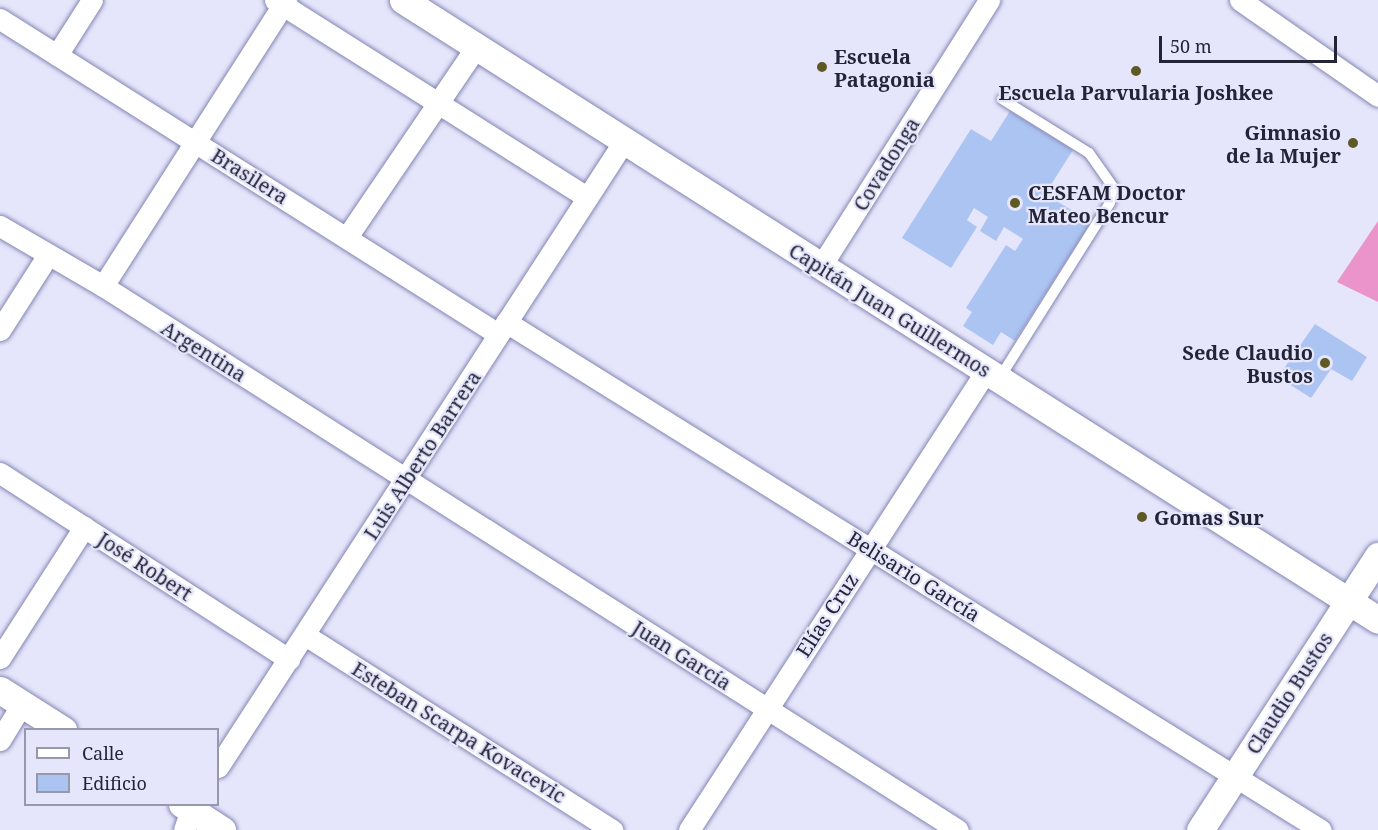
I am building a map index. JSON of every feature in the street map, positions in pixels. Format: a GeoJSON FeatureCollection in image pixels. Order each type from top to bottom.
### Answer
{"type":"FeatureCollection","features":[{"type":"Feature","properties":{"kind":"street"},"geometry":{"type":"LineString","coordinates":[[57,55],[92,0]]}},
{"type":"Feature","properties":{"kind":"street","name":"Capitán Juan Guillermos"},"geometry":{"type":"LineString","coordinates":[[403,0],[1378,620]]}},
{"type":"Feature","properties":{"kind":"street","name":"Covadonga"},"geometry":{"type":"LineString","coordinates":[[821,266],[989,0]]}},
{"type":"Feature","properties":{"kind":"street"},"geometry":{"type":"LineString","coordinates":[[103,286],[282,2],[587,197]]}},
{"type":"Feature","properties":{"kind":"street"},"geometry":{"type":"LineString","coordinates":[[1250,2],[1378,96]]}},
{"type":"Feature","properties":{"kind":"street","name":"Brasilera"},"geometry":{"type":"LineString","coordinates":[[0,19],[347,237],[502,328]]}},
{"type":"Feature","properties":{"kind":"street"},"geometry":{"type":"LineString","coordinates":[[347,237],[476,46]]}},
{"type":"Feature","properties":{"kind":"street","name":"Luis Alberto Barrera"},"geometry":{"type":"LineString","coordinates":[[219,765],[624,141]]}},
{"type":"Feature","properties":{"kind":"street","name":"Argentina"},"geometry":{"type":"LineString","coordinates":[[0,226],[103,286],[406,480]]}},
{"type":"Feature","properties":{"kind":"street"},"geometry":{"type":"LineString","coordinates":[[0,330],[48,255]]}},
{"type":"Feature","properties":{"kind":"street","name":"Belisario García"},"geometry":{"type":"LineString","coordinates":[[502,328],[870,549],[1322,830]]}},
{"type":"Feature","properties":{"kind":"street","name":"Elías Cruz"},"geometry":{"type":"LineString","coordinates":[[688,830],[870,549],[992,375]]}},
{"type":"Feature","properties":{"kind":"street","name":"José Robert"},"geometry":{"type":"LineString","coordinates":[[0,473],[289,659]]}},
{"type":"Feature","properties":{"kind":"street","name":"Juan García"},"geometry":{"type":"LineString","coordinates":[[406,480],[958,830]]}},
{"type":"Feature","properties":{"kind":"street"},"geometry":{"type":"LineString","coordinates":[[0,658],[84,527]]}},
{"type":"Feature","properties":{"kind":"street","name":"Claudio Bustos"},"geometry":{"type":"LineString","coordinates":[[1200,830],[1378,556]]}},
{"type":"Feature","properties":{"kind":"street","name":"Esteban Scarpa Kovacevic"},"geometry":{"type":"LineString","coordinates":[[305,635],[612,830]]}},
{"type":"Feature","properties":{"kind":"street"},"geometry":{"type":"LineString","coordinates":[[0,740],[11,697],[61,728]]}},
{"type":"Feature","properties":{"kind":"street"},"geometry":{"type":"LineString","coordinates":[[187,812],[222,830]]}},
{"type":"Feature","properties":{"kind":"lane"},"geometry":{"type":"LineString","coordinates":[[992,375],[1110,203],[1113,187],[1089,153],[1002,99]]}},
{"type":"Feature","properties":{"kind":"shaded area"},"geometry":{"type":"Polygon","coordinates":[[[1378,221],[1378,302],[1337,282],[1378,221]]]}},
{"type":"Feature","properties":{"kind":"building"},"geometry":{"type":"Polygon","coordinates":[[[1010,111],[1073,150],[1045,194],[1091,222],[1015,341],[1001,332],[993,345],[963,326],[972,312],[966,308],[1006,245],[1015,251],[1023,239],[1004,227],[996,241],[980,231],[988,217],[974,208],[967,220],[977,227],[951,268],[902,238],[971,129],[991,141],[1010,111]]]}},
{"type":"Feature","properties":{"kind":"building","name":"Sede Claudio Bustos"},"geometry":{"type":"Polygon","coordinates":[[[1315,324],[1367,357],[1352,381],[1331,369],[1311,398],[1278,377],[1315,324]]]}},
{"type":"Feature","properties":{"kind":"place","name":"Escuela Patagonia"},"geometry":{"type":"Point","coordinates":[822,67]}},
{"type":"Feature","properties":{"kind":"place","name":"Escuela Parvularia Joshkee"},"geometry":{"type":"Point","coordinates":[1136,71]}},
{"type":"Feature","properties":{"kind":"place","name":"Gimnasio de la Mujer"},"geometry":{"type":"Point","coordinates":[1353,143]}},
{"type":"Feature","properties":{"kind":"place","name":"CESFAM Doctor Mateo Bencur"},"geometry":{"type":"Point","coordinates":[1015,203]}},
{"type":"Feature","properties":{"kind":"place","name":"Sede Claudio Bustos"},"geometry":{"type":"Point","coordinates":[1325,363]}},
{"type":"Feature","properties":{"kind":"place","name":"Gomas Sur"},"geometry":{"type":"Point","coordinates":[1142,517]}}]}
